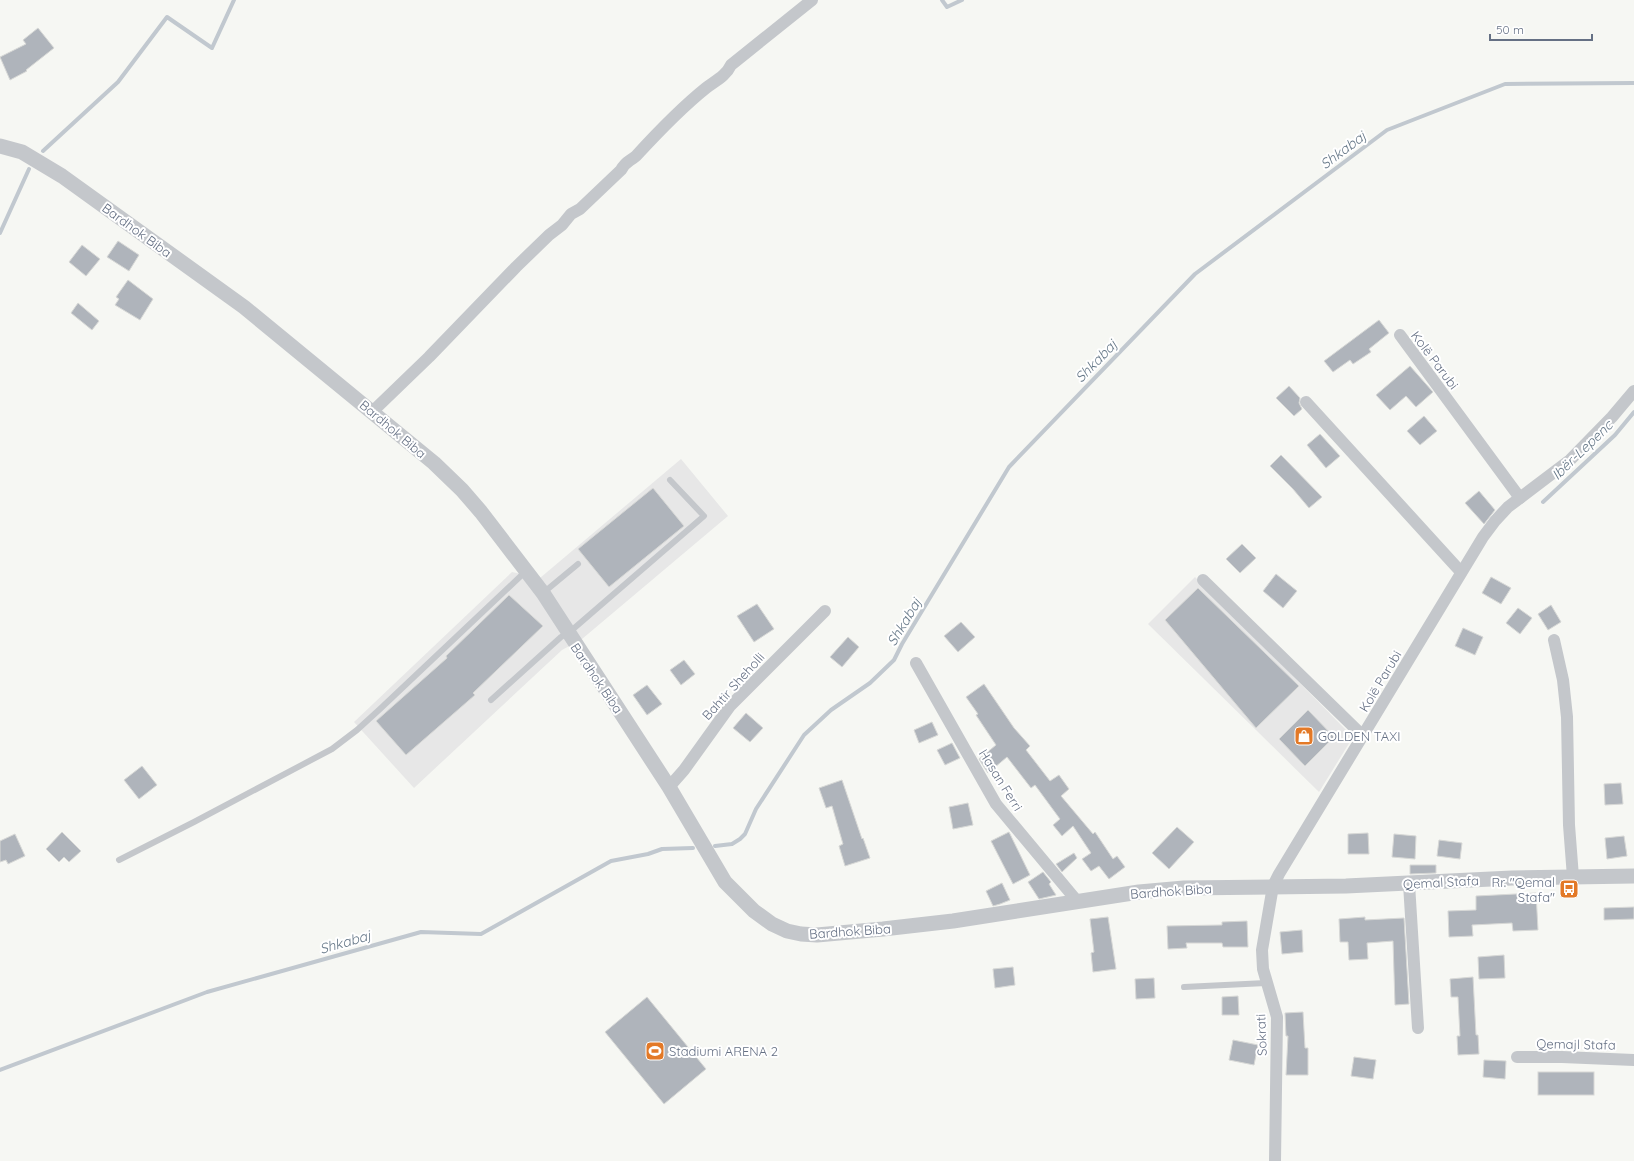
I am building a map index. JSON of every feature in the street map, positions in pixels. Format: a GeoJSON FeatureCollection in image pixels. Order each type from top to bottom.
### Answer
{"type":"FeatureCollection","features":[{"type":"Feature","properties":{"kind":"street"},"geometry":{"type":"LineString","coordinates":[[372,412],[434,352],[516,267],[549,235],[562,225],[571,214],[580,209],[621,170],[625,163],[634,158],[651,139],[706,88],[728,72],[731,65],[812,0]]}},
{"type":"Feature","properties":{"kind":"street","name":"Bardhok Biba"},"geometry":{"type":"LineString","coordinates":[[0,146],[22,152],[41,163],[244,307],[434,463],[462,490],[505,541],[543,593],[567,633],[669,787],[725,882],[754,911],[772,924],[787,931],[817,935],[953,921],[1139,892],[1184,888],[1273,886]]}},
{"type":"Feature","properties":{"kind":"street","name":"Kolë Parubi"},"geometry":{"type":"LineString","coordinates":[[1273,886],[1461,572],[1495,521],[1520,498],[1400,336]]}},
{"type":"Feature","properties":{"kind":"street"},"geometry":{"type":"LineString","coordinates":[[1520,498],[1570,460],[1612,417],[1634,391]]}},
{"type":"Feature","properties":{"kind":"street"},"geometry":{"type":"LineString","coordinates":[[1306,402],[1461,572]]}},
{"type":"Feature","properties":{"kind":"street"},"geometry":{"type":"LineString","coordinates":[[1203,580],[1363,736]]}},
{"type":"Feature","properties":{"kind":"street","name":"Bahtir Sheholli"},"geometry":{"type":"LineString","coordinates":[[669,787],[684,770],[730,706],[825,611]]}},
{"type":"Feature","properties":{"kind":"street"},"geometry":{"type":"LineString","coordinates":[[1554,640],[1563,680],[1567,717],[1569,825],[1573,877]]}},
{"type":"Feature","properties":{"kind":"street","name":"Hasan Ferri"},"geometry":{"type":"LineString","coordinates":[[916,663],[996,804],[1077,901]]}},
{"type":"Feature","properties":{"kind":"street","name":"Qemal Stafa"},"geometry":{"type":"LineString","coordinates":[[1273,886],[1409,884],[1512,878],[1634,876]]}},
{"type":"Feature","properties":{"kind":"street"},"geometry":{"type":"LineString","coordinates":[[1409,884],[1418,1028]]}},
{"type":"Feature","properties":{"kind":"street","name":"Sokrati"},"geometry":{"type":"LineString","coordinates":[[1273,886],[1262,950],[1262,969],[1277,1017],[1275,1161]]}},
{"type":"Feature","properties":{"kind":"street","name":"Qemajl Stafa"},"geometry":{"type":"LineString","coordinates":[[1517,1057],[1634,1060]]}},
{"type":"Feature","properties":{"kind":"lane"},"geometry":{"type":"LineString","coordinates":[[491,700],[561,637],[572,630],[704,516],[670,480]]}},
{"type":"Feature","properties":{"kind":"lane"},"geometry":{"type":"LineString","coordinates":[[543,593],[578,564]]}},
{"type":"Feature","properties":{"kind":"lane"},"geometry":{"type":"LineString","coordinates":[[118,860],[194,822],[332,749],[358,730],[527,571]]}},
{"type":"Feature","properties":{"kind":"lane"},"geometry":{"type":"LineString","coordinates":[[1184,987],[1266,983]]}},
{"type":"Feature","properties":{"kind":"shaded area"},"geometry":{"type":"Polygon","coordinates":[[[681,459],[728,516],[582,639],[562,650],[414,788],[354,722],[512,572],[540,578],[681,459]]]}},
{"type":"Feature","properties":{"kind":"shaded area"},"geometry":{"type":"Polygon","coordinates":[[[1195,577],[1353,737],[1319,792],[1148,624],[1195,577]]]}},
{"type":"Feature","properties":{"kind":"building"},"geometry":{"type":"Polygon","coordinates":[[[38,28],[54,48],[26,70],[27,71],[10,80],[0,57],[26,44],[23,40],[38,28]]]}},
{"type":"Feature","properties":{"kind":"building"},"geometry":{"type":"Polygon","coordinates":[[[118,241],[139,255],[129,271],[107,257],[118,241]]]}},
{"type":"Feature","properties":{"kind":"building"},"geometry":{"type":"Polygon","coordinates":[[[82,245],[100,259],[86,276],[69,262],[82,245]]]}},
{"type":"Feature","properties":{"kind":"building"},"geometry":{"type":"Polygon","coordinates":[[[128,280],[153,299],[140,320],[115,305],[119,299],[116,297],[128,280]]]}},
{"type":"Feature","properties":{"kind":"building"},"geometry":{"type":"Polygon","coordinates":[[[78,303],[99,321],[92,330],[71,313],[78,303]]]}},
{"type":"Feature","properties":{"kind":"building"},"geometry":{"type":"Polygon","coordinates":[[[1379,320],[1389,333],[1369,349],[1371,352],[1353,364],[1350,360],[1333,372],[1324,361],[1379,320]]]}},
{"type":"Feature","properties":{"kind":"building"},"geometry":{"type":"Polygon","coordinates":[[[1410,366],[1433,392],[1416,407],[1406,396],[1390,410],[1376,395],[1410,366]]]}},
{"type":"Feature","properties":{"kind":"building"},"geometry":{"type":"Polygon","coordinates":[[[1289,386],[1300,398],[1299,403],[1302,409],[1294,416],[1276,398],[1289,386]]]}},
{"type":"Feature","properties":{"kind":"building"},"geometry":{"type":"Polygon","coordinates":[[[1424,416],[1437,431],[1420,445],[1407,431],[1424,416]]]}},
{"type":"Feature","properties":{"kind":"building"},"geometry":{"type":"Polygon","coordinates":[[[1320,434],[1340,456],[1326,468],[1307,445],[1320,434]]]}},
{"type":"Feature","properties":{"kind":"building"},"geometry":{"type":"Polygon","coordinates":[[[1281,455],[1322,497],[1309,508],[1293,489],[1270,466],[1281,455]]]}},
{"type":"Feature","properties":{"kind":"building"},"geometry":{"type":"Polygon","coordinates":[[[653,488],[684,526],[609,587],[578,549],[653,488]]]}},
{"type":"Feature","properties":{"kind":"building"},"geometry":{"type":"Polygon","coordinates":[[[1479,491],[1495,510],[1484,524],[1465,503],[1479,491]]]}},
{"type":"Feature","properties":{"kind":"building"},"geometry":{"type":"Polygon","coordinates":[[[1242,544],[1256,558],[1240,573],[1226,559],[1242,544]]]}},
{"type":"Feature","properties":{"kind":"building"},"geometry":{"type":"Polygon","coordinates":[[[1276,574],[1297,591],[1283,608],[1263,591],[1276,574]]]}},
{"type":"Feature","properties":{"kind":"building"},"geometry":{"type":"Polygon","coordinates":[[[1491,577],[1511,588],[1501,604],[1482,593],[1491,577]]]}},
{"type":"Feature","properties":{"kind":"building"},"geometry":{"type":"Polygon","coordinates":[[[1198,588],[1299,686],[1256,728],[1165,620],[1198,588]]]}},
{"type":"Feature","properties":{"kind":"building"},"geometry":{"type":"Polygon","coordinates":[[[509,595],[543,626],[473,693],[475,695],[406,755],[376,721],[447,658],[446,656],[509,595]]]}},
{"type":"Feature","properties":{"kind":"building"},"geometry":{"type":"Polygon","coordinates":[[[757,604],[774,629],[754,642],[737,616],[757,604]]]}},
{"type":"Feature","properties":{"kind":"building"},"geometry":{"type":"Polygon","coordinates":[[[1551,605],[1561,622],[1548,630],[1538,614],[1551,605]]]}},
{"type":"Feature","properties":{"kind":"building"},"geometry":{"type":"Polygon","coordinates":[[[1518,608],[1532,618],[1520,634],[1506,623],[1518,608]]]}},
{"type":"Feature","properties":{"kind":"building"},"geometry":{"type":"Polygon","coordinates":[[[961,622],[975,637],[958,652],[944,636],[961,622]]]}},
{"type":"Feature","properties":{"kind":"building"},"geometry":{"type":"Polygon","coordinates":[[[1463,628],[1483,637],[1475,655],[1455,646],[1463,628]]]}},
{"type":"Feature","properties":{"kind":"building"},"geometry":{"type":"Polygon","coordinates":[[[848,637],[859,647],[842,667],[830,657],[848,637]]]}},
{"type":"Feature","properties":{"kind":"building"},"geometry":{"type":"Polygon","coordinates":[[[684,660],[695,674],[681,685],[670,670],[684,660]]]}},
{"type":"Feature","properties":{"kind":"building"},"geometry":{"type":"Polygon","coordinates":[[[984,684],[1014,728],[1030,746],[1026,750],[1050,781],[1059,775],[1069,789],[1061,796],[1093,834],[1095,832],[1113,859],[1117,856],[1125,867],[1109,879],[1099,866],[1091,871],[1082,859],[1091,853],[1073,826],[1062,836],[1053,825],[1060,819],[1035,785],[1031,788],[1007,757],[988,773],[984,767],[979,759],[996,745],[966,697],[984,684]]]}},
{"type":"Feature","properties":{"kind":"building"},"geometry":{"type":"Polygon","coordinates":[[[647,685],[662,704],[647,715],[633,695],[647,685]]]}},
{"type":"Feature","properties":{"kind":"building"},"geometry":{"type":"Polygon","coordinates":[[[1308,710],[1334,737],[1305,766],[1279,739],[1308,710]]]}},
{"type":"Feature","properties":{"kind":"building"},"geometry":{"type":"Polygon","coordinates":[[[746,713],[763,728],[750,742],[733,728],[746,713]]]}},
{"type":"Feature","properties":{"kind":"building"},"geometry":{"type":"Polygon","coordinates":[[[932,722],[938,735],[919,743],[914,730],[932,722]]]}},
{"type":"Feature","properties":{"kind":"building"},"geometry":{"type":"Polygon","coordinates":[[[952,743],[960,758],[945,765],[937,750],[952,743]]]}},
{"type":"Feature","properties":{"kind":"building"},"geometry":{"type":"Polygon","coordinates":[[[142,766],[157,785],[139,799],[124,780],[142,766]]]}},
{"type":"Feature","properties":{"kind":"building"},"geometry":{"type":"Polygon","coordinates":[[[842,780],[870,858],[845,866],[839,846],[843,844],[832,806],[826,808],[819,788],[842,780]]]}},
{"type":"Feature","properties":{"kind":"building"},"geometry":{"type":"Polygon","coordinates":[[[1621,783],[1623,804],[1605,805],[1604,784],[1621,783]]]}},
{"type":"Feature","properties":{"kind":"building"},"geometry":{"type":"Polygon","coordinates":[[[968,803],[973,825],[953,829],[949,807],[968,803]]]}},
{"type":"Feature","properties":{"kind":"building"},"geometry":{"type":"Polygon","coordinates":[[[1177,827],[1194,842],[1169,869],[1152,853],[1177,827]]]}},
{"type":"Feature","properties":{"kind":"building"},"geometry":{"type":"Polygon","coordinates":[[[62,832],[81,851],[69,862],[64,857],[59,862],[46,849],[62,832]]]}},
{"type":"Feature","properties":{"kind":"building"},"geometry":{"type":"Polygon","coordinates":[[[1009,832],[1030,875],[1013,884],[991,841],[1009,832]]]}},
{"type":"Feature","properties":{"kind":"building"},"geometry":{"type":"Polygon","coordinates":[[[1368,833],[1369,854],[1348,854],[1348,834],[1368,833]]]}},
{"type":"Feature","properties":{"kind":"building"},"geometry":{"type":"Polygon","coordinates":[[[15,834],[25,856],[8,864],[6,860],[0,862],[0,841],[15,834]]]}},
{"type":"Feature","properties":{"kind":"building"},"geometry":{"type":"Polygon","coordinates":[[[1394,834],[1416,836],[1415,859],[1392,857],[1394,834]]]}},
{"type":"Feature","properties":{"kind":"building"},"geometry":{"type":"Polygon","coordinates":[[[1624,836],[1627,856],[1607,859],[1605,838],[1624,836]]]}},
{"type":"Feature","properties":{"kind":"building"},"geometry":{"type":"Polygon","coordinates":[[[1439,840],[1462,843],[1460,859],[1437,856],[1439,840]]]}},
{"type":"Feature","properties":{"kind":"building"},"geometry":{"type":"Polygon","coordinates":[[[1074,853],[1077,858],[1062,872],[1056,864],[1074,853]]]}},
{"type":"Feature","properties":{"kind":"building"},"geometry":{"type":"Polygon","coordinates":[[[1410,865],[1436,865],[1436,873],[1410,874],[1410,865]]]}},
{"type":"Feature","properties":{"kind":"building"},"geometry":{"type":"Polygon","coordinates":[[[1043,872],[1051,882],[1049,884],[1056,895],[1039,899],[1028,882],[1043,872]]]}},
{"type":"Feature","properties":{"kind":"building"},"geometry":{"type":"Polygon","coordinates":[[[1002,883],[1010,900],[993,906],[986,891],[1002,883]]]}},
{"type":"Feature","properties":{"kind":"building"},"geometry":{"type":"Polygon","coordinates":[[[1536,893],[1538,930],[1513,931],[1512,923],[1472,925],[1473,936],[1449,937],[1448,911],[1476,910],[1476,896],[1536,893]]]}},
{"type":"Feature","properties":{"kind":"building"},"geometry":{"type":"Polygon","coordinates":[[[1634,907],[1634,919],[1604,920],[1604,908],[1634,907]]]}},
{"type":"Feature","properties":{"kind":"building"},"geometry":{"type":"Polygon","coordinates":[[[1108,917],[1116,969],[1093,972],[1091,953],[1094,952],[1090,919],[1108,917]]]}},
{"type":"Feature","properties":{"kind":"building"},"geometry":{"type":"Polygon","coordinates":[[[1365,917],[1365,920],[1404,918],[1409,1004],[1395,1005],[1393,941],[1367,943],[1368,959],[1349,960],[1348,942],[1340,942],[1339,919],[1365,917]]]}},
{"type":"Feature","properties":{"kind":"building"},"geometry":{"type":"Polygon","coordinates":[[[1247,921],[1248,947],[1223,947],[1222,943],[1186,943],[1187,948],[1168,949],[1167,926],[1222,925],[1222,922],[1247,921]]]}},
{"type":"Feature","properties":{"kind":"building"},"geometry":{"type":"Polygon","coordinates":[[[1302,930],[1303,952],[1282,954],[1280,932],[1302,930]]]}},
{"type":"Feature","properties":{"kind":"building"},"geometry":{"type":"Polygon","coordinates":[[[1504,955],[1505,978],[1479,979],[1478,957],[1504,955]]]}},
{"type":"Feature","properties":{"kind":"building"},"geometry":{"type":"Polygon","coordinates":[[[1013,967],[1015,985],[995,988],[993,969],[1013,967]]]}},
{"type":"Feature","properties":{"kind":"building"},"geometry":{"type":"Polygon","coordinates":[[[1473,977],[1476,1035],[1478,1035],[1479,1054],[1458,1055],[1457,1036],[1460,1036],[1458,997],[1451,997],[1450,979],[1473,977]]]}},
{"type":"Feature","properties":{"kind":"building"},"geometry":{"type":"Polygon","coordinates":[[[1154,978],[1155,998],[1136,999],[1135,979],[1154,978]]]}},
{"type":"Feature","properties":{"kind":"building"},"geometry":{"type":"Polygon","coordinates":[[[1238,996],[1239,1015],[1222,1015],[1222,997],[1238,996]]]}},
{"type":"Feature","properties":{"kind":"building","name":"Stadiumi ARENA 2"},"geometry":{"type":"Polygon","coordinates":[[[647,997],[706,1069],[664,1104],[605,1032],[647,997]]]}},
{"type":"Feature","properties":{"kind":"building"},"geometry":{"type":"Polygon","coordinates":[[[1303,1012],[1305,1048],[1308,1048],[1308,1075],[1286,1075],[1288,1036],[1286,1036],[1285,1013],[1303,1012]]]}},
{"type":"Feature","properties":{"kind":"building"},"geometry":{"type":"Polygon","coordinates":[[[1233,1040],[1258,1045],[1254,1065],[1229,1060],[1233,1040]]]}},
{"type":"Feature","properties":{"kind":"building"},"geometry":{"type":"Polygon","coordinates":[[[1354,1057],[1376,1060],[1373,1079],[1351,1076],[1354,1057]]]}},
{"type":"Feature","properties":{"kind":"building"},"geometry":{"type":"Polygon","coordinates":[[[1484,1060],[1506,1061],[1505,1079],[1483,1077],[1484,1060]]]}},
{"type":"Feature","properties":{"kind":"building"},"geometry":{"type":"Polygon","coordinates":[[[1538,1072],[1594,1072],[1594,1095],[1538,1095],[1538,1072]]]}},
{"type":"Feature","properties":{"kind":"waterway"},"geometry":{"type":"LineString","coordinates":[[43,151],[118,82],[167,17],[212,48],[234,0]]}},
{"type":"Feature","properties":{"kind":"waterway","name":"Ibër-Lepenc"},"geometry":{"type":"LineString","coordinates":[[942,0],[947,7],[962,0]]}},
{"type":"Feature","properties":{"kind":"waterway","name":"Shkabaj"},"geometry":{"type":"LineString","coordinates":[[715,846],[732,844],[745,834],[756,809],[804,735],[831,710],[870,683],[894,660],[902,644],[1009,467],[1195,274],[1387,130],[1505,84],[1634,83]]}},
{"type":"Feature","properties":{"kind":"waterway"},"geometry":{"type":"LineString","coordinates":[[0,233],[29,169]]}},
{"type":"Feature","properties":{"kind":"waterway","name":"Ibër-Lepenc"},"geometry":{"type":"LineString","coordinates":[[1543,502],[1615,435],[1634,412]]}},
{"type":"Feature","properties":{"kind":"waterway","name":"Shkabaj"},"geometry":{"type":"LineString","coordinates":[[0,1070],[207,992],[421,932],[481,934],[611,861],[648,854],[662,849],[693,848]]}},
{"type":"Feature","properties":{"kind":"place","name":"GOLDEN TAXI"},"geometry":{"type":"Point","coordinates":[1304,736]}},
{"type":"Feature","properties":{"kind":"place","name":"Rr. \"Qemal Stafa\""},"geometry":{"type":"Point","coordinates":[1569,889]}},
{"type":"Feature","properties":{"kind":"place","name":"Stadiumi ARENA 2"},"geometry":{"type":"Point","coordinates":[655,1051]}}]}
